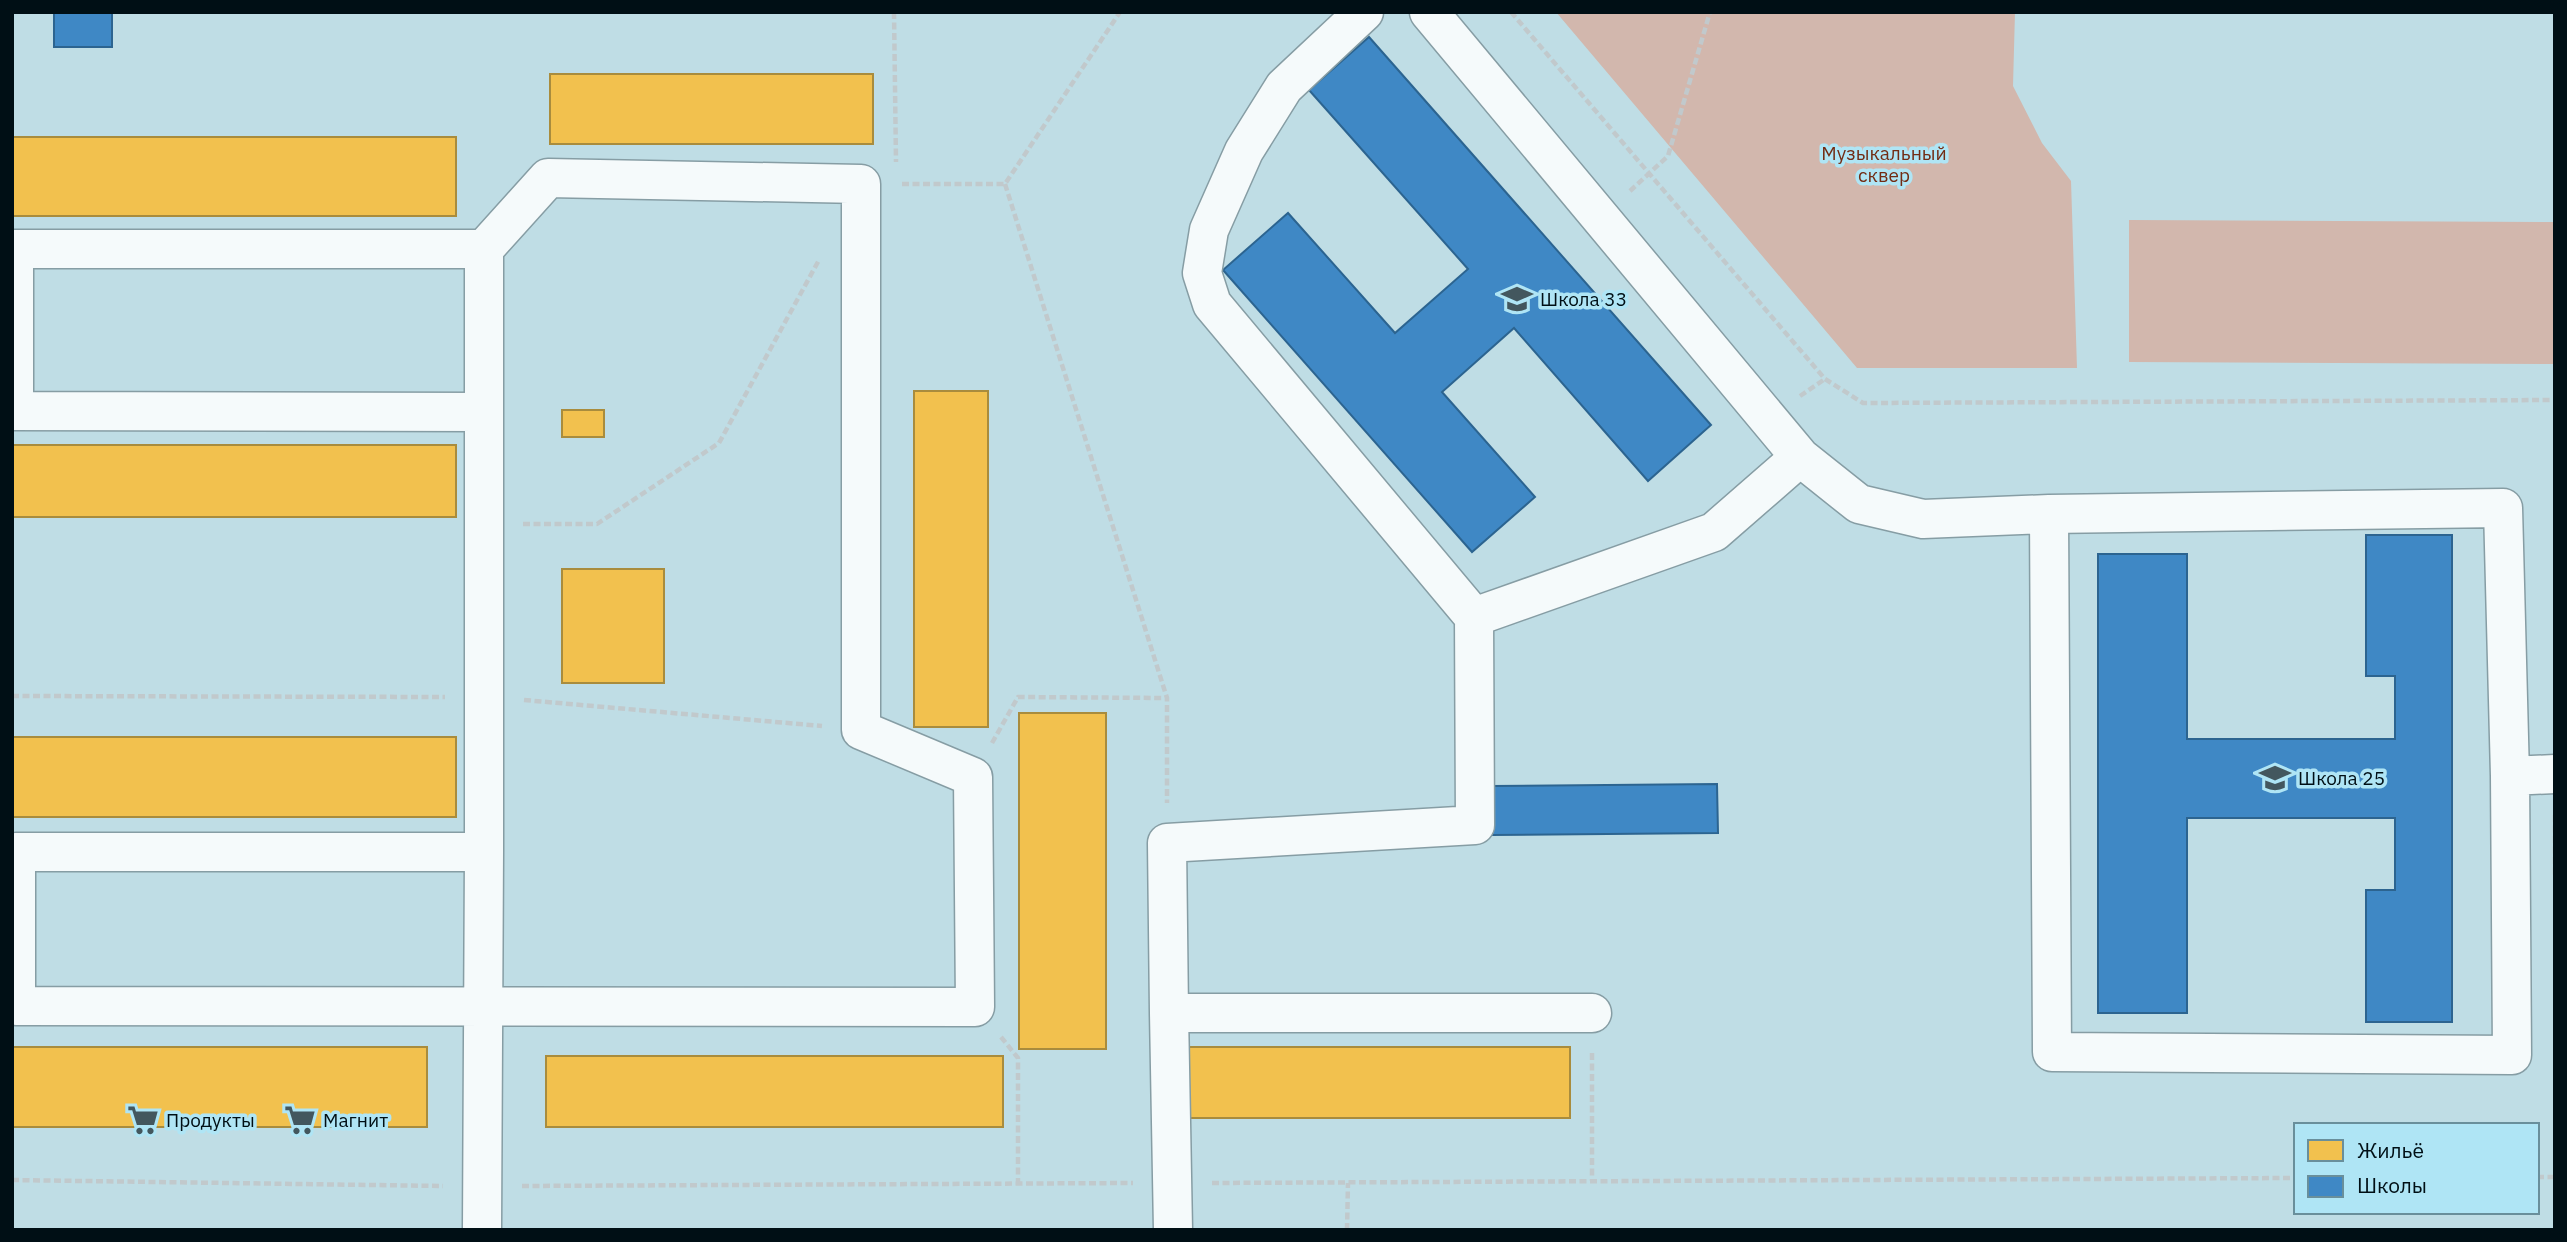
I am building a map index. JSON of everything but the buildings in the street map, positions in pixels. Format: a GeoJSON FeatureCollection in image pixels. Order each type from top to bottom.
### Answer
{"type":"FeatureCollection","features":[{"type":"Feature","properties":{"kind":"lane"},"geometry":{"type":"LineString","coordinates":[[1173,1230],[1167,843],[1475,825],[1474,617],[1212,304],[1202,273],[1209,230],[1244,151],[1284,87],[1364,12]]}},
{"type":"Feature","properties":{"kind":"lane"},"geometry":{"type":"LineString","coordinates":[[1429,12],[1800,457],[1859,503],[1923,519],[2049,514],[2503,508],[2510,776],[2512,1055],[2052,1052],[2049,514]]}},
{"type":"Feature","properties":{"kind":"lane"},"geometry":{"type":"LineString","coordinates":[[482,1230],[484,1007],[484,852],[484,697],[484,412],[484,249],[548,178],[861,184],[861,730],[973,777],[975,1007],[484,1007],[16,1006],[16,852],[484,852]]}},
{"type":"Feature","properties":{"kind":"lane"},"geometry":{"type":"LineString","coordinates":[[484,249],[14,249],[13,411],[484,412]]}},
{"type":"Feature","properties":{"kind":"lane"},"geometry":{"type":"LineString","coordinates":[[1474,617],[1714,532],[1800,457]]}},
{"type":"Feature","properties":{"kind":"lane"},"geometry":{"type":"LineString","coordinates":[[2510,776],[2555,775]]}},
{"type":"Feature","properties":{"kind":"lane"},"geometry":{"type":"LineString","coordinates":[[1169,1013],[1592,1013]]}},
{"type":"Feature","properties":{"kind":"path"},"geometry":{"type":"LineString","coordinates":[[894,12],[896,170]]}},
{"type":"Feature","properties":{"kind":"path"},"geometry":{"type":"LineString","coordinates":[[1511,12],[1825,379],[1863,403],[2555,400]]}},
{"type":"Feature","properties":{"kind":"path"},"geometry":{"type":"LineString","coordinates":[[1600,217],[1668,156],[1710,12]]}},
{"type":"Feature","properties":{"kind":"path"},"geometry":{"type":"LineString","coordinates":[[1005,184],[1167,698],[1167,843]]}},
{"type":"Feature","properties":{"kind":"path"},"geometry":{"type":"LineString","coordinates":[[12,696],[484,697],[861,730]]}},
{"type":"Feature","properties":{"kind":"path"},"geometry":{"type":"LineString","coordinates":[[973,777],[1018,697],[1167,698]]}},
{"type":"Feature","properties":{"kind":"path"},"geometry":{"type":"LineString","coordinates":[[975,1007],[1018,1058],[1018,1184]]}},
{"type":"Feature","properties":{"kind":"path"},"geometry":{"type":"LineString","coordinates":[[1592,1013],[1592,1181]]}},
{"type":"Feature","properties":{"kind":"path"},"geometry":{"type":"LineString","coordinates":[[1347,1230],[1348,1183]]}},
{"type":"Feature","properties":{"kind":"green space","name":"Музыкальный сквер"},"geometry":{"type":"Polygon","coordinates":[[[1556,12],[2015,12],[2013,86],[2042,143],[2071,181],[2077,368],[1857,368],[1556,12]]]}},
{"type":"Feature","properties":{"kind":"green space"},"geometry":{"type":"Polygon","coordinates":[[[2129,220],[2555,222],[2555,364],[2129,362],[2129,220]]]}},
{"type":"Feature","properties":{"kind":"place","name":"Школа 33"},"geometry":{"type":"Point","coordinates":[1517,299]}},
{"type":"Feature","properties":{"kind":"place","name":"Школа 25"},"geometry":{"type":"Point","coordinates":[2275,778]}},
{"type":"Feature","properties":{"kind":"place","name":"Продукты"},"geometry":{"type":"Point","coordinates":[143,1120]}},
{"type":"Feature","properties":{"kind":"place","name":"Магнит"},"geometry":{"type":"Point","coordinates":[300,1120]}}]}
